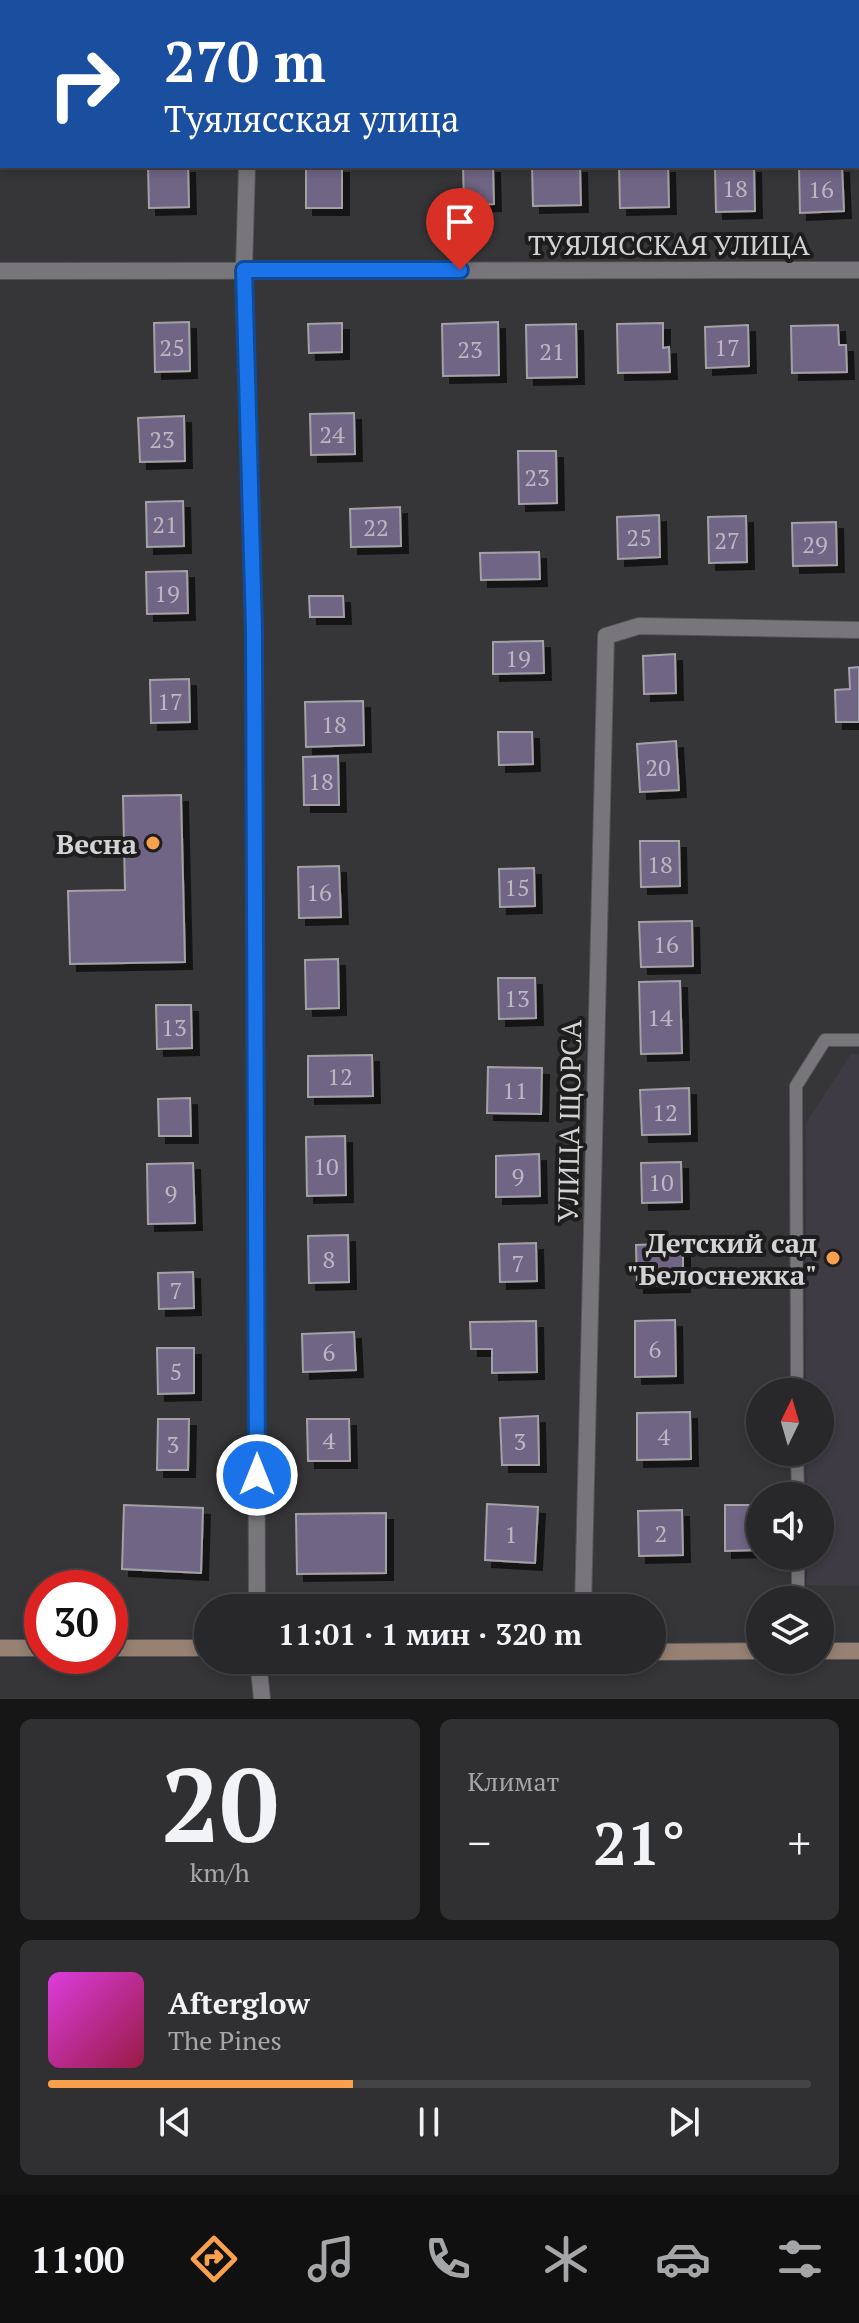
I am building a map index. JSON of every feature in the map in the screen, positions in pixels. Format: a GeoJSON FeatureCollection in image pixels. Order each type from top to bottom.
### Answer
{"type":"FeatureCollection","features":[{"type":"Feature","properties":{"kind":"main road"},"geometry":{"type":"LineString","coordinates":[[0,1648],[24,1648]]}},
{"type":"Feature","properties":{"kind":"main road"},"geometry":{"type":"LineString","coordinates":[[128,1648],[194,1648]]}},
{"type":"Feature","properties":{"kind":"main road"},"geometry":{"type":"LineString","coordinates":[[666,1652],[746,1651]]}},
{"type":"Feature","properties":{"kind":"main road"},"geometry":{"type":"LineString","coordinates":[[834,1651],[859,1651]]}},
{"type":"Feature","properties":{"kind":"street"},"geometry":{"type":"LineString","coordinates":[[247,168],[244,270],[254,629],[257,1594]]}},
{"type":"Feature","properties":{"kind":"street","name":"ТУЯЛЯССКАЯ УЛИЦА"},"geometry":{"type":"LineString","coordinates":[[0,271],[859,270]]}},
{"type":"Feature","properties":{"kind":"street","name":"УЛИЦА ЩОРСА"},"geometry":{"type":"LineString","coordinates":[[583,1594],[606,636],[639,626],[859,630]]}},
{"type":"Feature","properties":{"kind":"street"},"geometry":{"type":"LineString","coordinates":[[259,1674],[262,1699]]}},
{"type":"Feature","properties":{"kind":"lane"},"geometry":{"type":"LineString","coordinates":[[797,1378],[796,1086],[825,1040],[859,1040]]}},
{"type":"Feature","properties":{"kind":"shaded area","name":"Детский сад \"Белоснежка\""},"geometry":{"type":"Polygon","coordinates":[[[851,1054],[859,1054],[859,1586],[807,1585],[807,1570],[834,1570],[834,1482],[807,1482],[806,1466],[834,1466],[834,1378],[806,1378],[806,1123],[851,1054]]]}},
{"type":"Feature","properties":{"kind":"building"},"geometry":{"type":"Polygon","coordinates":[[[148,168],[188,168],[189,207],[149,208],[148,168]]]}},
{"type":"Feature","properties":{"kind":"building"},"geometry":{"type":"Polygon","coordinates":[[[306,168],[342,168],[342,208],[306,208],[306,168]]]}},
{"type":"Feature","properties":{"kind":"building"},"geometry":{"type":"Polygon","coordinates":[[[463,168],[493,168],[494,204],[464,205],[463,168]]]}},
{"type":"Feature","properties":{"kind":"building"},"geometry":{"type":"Polygon","coordinates":[[[532,168],[580,168],[581,205],[533,206],[532,168]]]}},
{"type":"Feature","properties":{"kind":"building"},"geometry":{"type":"Polygon","coordinates":[[[619,168],[668,168],[669,207],[620,208],[619,168]]]}},
{"type":"Feature","properties":{"kind":"building"},"geometry":{"type":"Polygon","coordinates":[[[715,168],[754,168],[755,211],[716,212],[715,168]]]}},
{"type":"Feature","properties":{"kind":"building"},"geometry":{"type":"Polygon","coordinates":[[[799,168],[842,168],[844,211],[800,213],[799,168]]]}},
{"type":"Feature","properties":{"kind":"building"},"geometry":{"type":"Polygon","coordinates":[[[189,322],[190,371],[155,372],[154,323],[189,322]]]}},
{"type":"Feature","properties":{"kind":"building"},"geometry":{"type":"Polygon","coordinates":[[[498,322],[499,375],[443,376],[442,324],[498,322]]]}},
{"type":"Feature","properties":{"kind":"building"},"geometry":{"type":"Polygon","coordinates":[[[342,323],[342,352],[309,353],[308,324],[342,323]]]}},
{"type":"Feature","properties":{"kind":"building"},"geometry":{"type":"Polygon","coordinates":[[[663,323],[663,348],[669,347],[670,372],[618,373],[617,324],[663,323]]]}},
{"type":"Feature","properties":{"kind":"building"},"geometry":{"type":"Polygon","coordinates":[[[576,324],[577,377],[527,378],[526,325],[576,324]]]}},
{"type":"Feature","properties":{"kind":"building"},"geometry":{"type":"Polygon","coordinates":[[[748,325],[749,366],[706,368],[705,327],[748,325]]]}},
{"type":"Feature","properties":{"kind":"building"},"geometry":{"type":"Polygon","coordinates":[[[838,325],[839,345],[846,345],[847,372],[792,373],[791,326],[838,325]]]}},
{"type":"Feature","properties":{"kind":"building"},"geometry":{"type":"Polygon","coordinates":[[[354,413],[355,454],[311,455],[310,414],[354,413]]]}},
{"type":"Feature","properties":{"kind":"building"},"geometry":{"type":"Polygon","coordinates":[[[184,416],[185,461],[140,462],[138,418],[184,416]]]}},
{"type":"Feature","properties":{"kind":"building"},"geometry":{"type":"Polygon","coordinates":[[[518,451],[556,451],[557,503],[519,504],[518,451]]]}},
{"type":"Feature","properties":{"kind":"building"},"geometry":{"type":"Polygon","coordinates":[[[183,501],[184,546],[147,547],[146,502],[183,501]]]}},
{"type":"Feature","properties":{"kind":"building"},"geometry":{"type":"Polygon","coordinates":[[[400,507],[401,546],[351,547],[350,509],[400,507]]]}},
{"type":"Feature","properties":{"kind":"building"},"geometry":{"type":"Polygon","coordinates":[[[659,515],[660,557],[618,559],[617,517],[659,515]]]}},
{"type":"Feature","properties":{"kind":"building"},"geometry":{"type":"Polygon","coordinates":[[[746,516],[747,562],[709,563],[708,517],[746,516]]]}},
{"type":"Feature","properties":{"kind":"building"},"geometry":{"type":"Polygon","coordinates":[[[836,522],[837,565],[793,566],[792,523],[836,522]]]}},
{"type":"Feature","properties":{"kind":"building"},"geometry":{"type":"Polygon","coordinates":[[[539,552],[540,579],[481,580],[480,553],[539,552]]]}},
{"type":"Feature","properties":{"kind":"building"},"geometry":{"type":"Polygon","coordinates":[[[187,571],[188,613],[147,614],[146,572],[187,571]]]}},
{"type":"Feature","properties":{"kind":"building"},"geometry":{"type":"Polygon","coordinates":[[[309,596],[343,596],[344,617],[310,617],[309,596]]]}},
{"type":"Feature","properties":{"kind":"building"},"geometry":{"type":"Polygon","coordinates":[[[543,641],[544,673],[493,674],[493,642],[543,641]]]}},
{"type":"Feature","properties":{"kind":"building"},"geometry":{"type":"Polygon","coordinates":[[[675,654],[676,693],[644,694],[643,656],[675,654]]]}},
{"type":"Feature","properties":{"kind":"building"},"geometry":{"type":"Polygon","coordinates":[[[859,667],[859,722],[836,722],[835,690],[850,689],[849,668],[859,667]]]}},
{"type":"Feature","properties":{"kind":"building"},"geometry":{"type":"Polygon","coordinates":[[[189,679],[190,722],[151,723],[150,680],[189,679]]]}},
{"type":"Feature","properties":{"kind":"building"},"geometry":{"type":"Polygon","coordinates":[[[363,701],[364,745],[306,747],[305,702],[363,701]]]}},
{"type":"Feature","properties":{"kind":"building"},"geometry":{"type":"Polygon","coordinates":[[[498,732],[532,732],[533,764],[499,765],[498,732]]]}},
{"type":"Feature","properties":{"kind":"building"},"geometry":{"type":"Polygon","coordinates":[[[676,741],[679,790],[640,792],[637,744],[676,741]]]}},
{"type":"Feature","properties":{"kind":"building"},"geometry":{"type":"Polygon","coordinates":[[[338,756],[339,805],[304,805],[303,757],[338,756]]]}},
{"type":"Feature","properties":{"kind":"building","name":"Весна"},"geometry":{"type":"Polygon","coordinates":[[[181,795],[185,962],[70,964],[68,891],[125,890],[123,796],[181,795]]]}},
{"type":"Feature","properties":{"kind":"building"},"geometry":{"type":"Polygon","coordinates":[[[640,841],[679,841],[680,886],[641,887],[640,841]]]}},
{"type":"Feature","properties":{"kind":"building"},"geometry":{"type":"Polygon","coordinates":[[[339,866],[341,917],[299,918],[298,867],[339,866]]]}},
{"type":"Feature","properties":{"kind":"building"},"geometry":{"type":"Polygon","coordinates":[[[534,868],[535,906],[500,907],[499,869],[534,868]]]}},
{"type":"Feature","properties":{"kind":"building"},"geometry":{"type":"Polygon","coordinates":[[[692,921],[693,966],[641,967],[639,922],[692,921]]]}},
{"type":"Feature","properties":{"kind":"building"},"geometry":{"type":"Polygon","coordinates":[[[338,959],[339,1008],[306,1009],[305,960],[338,959]]]}},
{"type":"Feature","properties":{"kind":"building"},"geometry":{"type":"Polygon","coordinates":[[[498,978],[535,978],[536,1018],[499,1019],[498,978]]]}},
{"type":"Feature","properties":{"kind":"building"},"geometry":{"type":"Polygon","coordinates":[[[680,981],[682,1053],[641,1054],[639,982],[680,981]]]}},
{"type":"Feature","properties":{"kind":"building"},"geometry":{"type":"Polygon","coordinates":[[[156,1005],[191,1005],[192,1048],[157,1049],[156,1005]]]}},
{"type":"Feature","properties":{"kind":"building"},"geometry":{"type":"Polygon","coordinates":[[[372,1055],[373,1096],[308,1097],[308,1056],[372,1055]]]}},
{"type":"Feature","properties":{"kind":"building"},"geometry":{"type":"Polygon","coordinates":[[[488,1067],[542,1068],[541,1114],[487,1113],[488,1067]]]}},
{"type":"Feature","properties":{"kind":"building"},"geometry":{"type":"Polygon","coordinates":[[[689,1088],[690,1134],[642,1135],[640,1090],[689,1088]]]}},
{"type":"Feature","properties":{"kind":"building"},"geometry":{"type":"Polygon","coordinates":[[[190,1098],[191,1136],[159,1136],[158,1099],[190,1098]]]}},
{"type":"Feature","properties":{"kind":"building"},"geometry":{"type":"Polygon","coordinates":[[[345,1136],[346,1195],[307,1196],[306,1137],[345,1136]]]}},
{"type":"Feature","properties":{"kind":"building"},"geometry":{"type":"Polygon","coordinates":[[[539,1154],[540,1196],[496,1197],[496,1156],[539,1154]]]}},
{"type":"Feature","properties":{"kind":"building"},"geometry":{"type":"Polygon","coordinates":[[[681,1162],[682,1202],[642,1203],[641,1163],[681,1162]]]}},
{"type":"Feature","properties":{"kind":"building"},"geometry":{"type":"Polygon","coordinates":[[[193,1163],[195,1223],[148,1224],[147,1164],[193,1163]]]}},
{"type":"Feature","properties":{"kind":"building"},"geometry":{"type":"Polygon","coordinates":[[[348,1235],[349,1282],[309,1283],[308,1236],[348,1235]]]}},
{"type":"Feature","properties":{"kind":"building"},"geometry":{"type":"Polygon","coordinates":[[[536,1243],[537,1281],[500,1282],[499,1244],[536,1243]]]}},
{"type":"Feature","properties":{"kind":"building"},"geometry":{"type":"Polygon","coordinates":[[[683,1243],[683,1285],[637,1286],[636,1245],[683,1243]]]}},
{"type":"Feature","properties":{"kind":"building"},"geometry":{"type":"Polygon","coordinates":[[[193,1272],[194,1308],[159,1309],[158,1273],[193,1272]]]}},
{"type":"Feature","properties":{"kind":"building"},"geometry":{"type":"Polygon","coordinates":[[[675,1320],[676,1376],[635,1377],[635,1321],[675,1320]]]}},
{"type":"Feature","properties":{"kind":"building"},"geometry":{"type":"Polygon","coordinates":[[[536,1321],[537,1372],[492,1373],[492,1349],[471,1349],[470,1322],[536,1321]]]}},
{"type":"Feature","properties":{"kind":"building"},"geometry":{"type":"Polygon","coordinates":[[[354,1332],[356,1370],[303,1372],[302,1334],[354,1332]]]}},
{"type":"Feature","properties":{"kind":"building"},"geometry":{"type":"Polygon","coordinates":[[[157,1348],[194,1348],[194,1393],[158,1394],[157,1348]]]}},
{"type":"Feature","properties":{"kind":"building"},"geometry":{"type":"Polygon","coordinates":[[[690,1412],[691,1459],[637,1460],[637,1413],[690,1412]]]}},
{"type":"Feature","properties":{"kind":"building"},"geometry":{"type":"Polygon","coordinates":[[[538,1416],[539,1465],[502,1465],[500,1418],[538,1416]]]}},
{"type":"Feature","properties":{"kind":"building"},"geometry":{"type":"Polygon","coordinates":[[[158,1419],[189,1419],[188,1470],[157,1470],[158,1419]]]}},
{"type":"Feature","properties":{"kind":"building"},"geometry":{"type":"Polygon","coordinates":[[[307,1419],[349,1419],[350,1461],[308,1461],[307,1419]]]}},
{"type":"Feature","properties":{"kind":"building"},"geometry":{"type":"Polygon","coordinates":[[[487,1504],[538,1507],[535,1563],[485,1560],[487,1504]]]}},
{"type":"Feature","properties":{"kind":"building"},"geometry":{"type":"Polygon","coordinates":[[[124,1505],[203,1508],[201,1573],[122,1569],[124,1505]]]}},
{"type":"Feature","properties":{"kind":"building"},"geometry":{"type":"Polygon","coordinates":[[[725,1505],[746,1505],[746,1550],[725,1551],[725,1505]]]}},
{"type":"Feature","properties":{"kind":"building"},"geometry":{"type":"Polygon","coordinates":[[[682,1510],[683,1555],[639,1556],[638,1511],[682,1510]]]}},
{"type":"Feature","properties":{"kind":"building"},"geometry":{"type":"Polygon","coordinates":[[[386,1513],[386,1573],[297,1574],[296,1514],[386,1513]]]}},
{"type":"Feature","properties":{"kind":"place","name":"Весна"},"geometry":{"type":"Point","coordinates":[153,843]}},
{"type":"Feature","properties":{"kind":"place","name":"Детский сад \"Белоснежка\""},"geometry":{"type":"Point","coordinates":[833,1258]}},
{"type":"Feature","properties":{"kind":"route"},"geometry":{"type":"LineString","coordinates":[[257,1475],[254,629],[244,270],[460,270]]}}]}
